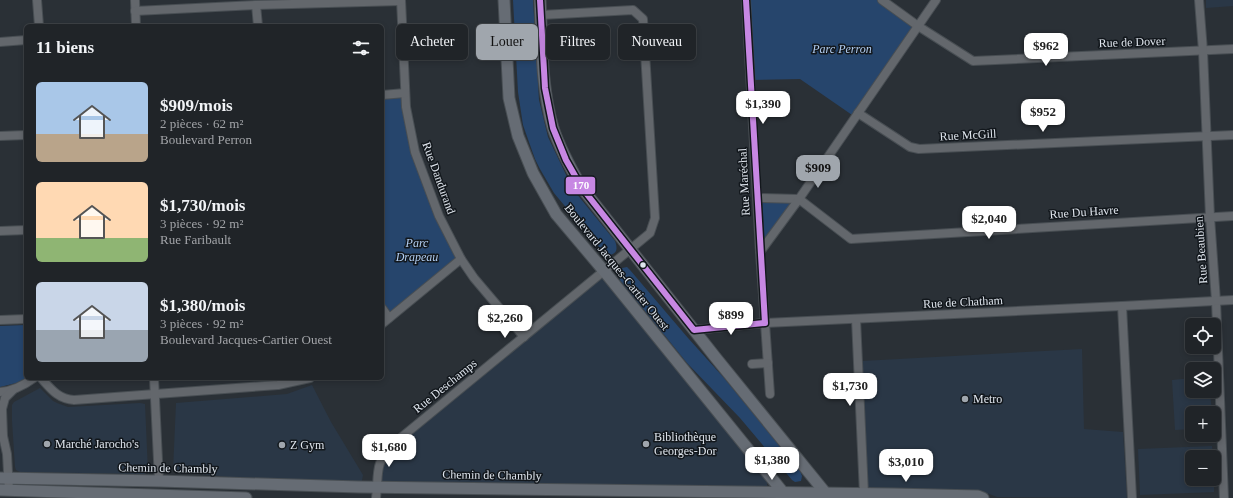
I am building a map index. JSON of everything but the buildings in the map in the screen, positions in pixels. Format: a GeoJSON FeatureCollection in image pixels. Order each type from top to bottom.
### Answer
{"type":"FeatureCollection","features":[{"type":"Feature","properties":{"kind":"main road","name":"Boulevard Jacques-Cartier Ouest"},"geometry":{"type":"LineString","coordinates":[[504,0],[509,98],[518,136],[533,173],[556,214],[604,271],[785,495]]}},
{"type":"Feature","properties":{"kind":"main road","name":"Boulevard Jacques-Cartier Ouest"},"geometry":{"type":"LineString","coordinates":[[540,0],[545,88],[553,128],[566,160],[582,188],[827,496]]}},
{"type":"Feature","properties":{"kind":"main road"},"geometry":{"type":"LineString","coordinates":[[761,492],[767,486],[767,473]]}},
{"type":"Feature","properties":{"kind":"main road","name":"Chemin de Chambly"},"geometry":{"type":"LineString","coordinates":[[4,478],[158,481],[377,492],[761,492],[785,495],[827,496],[864,494],[978,496],[983,498]]}},
{"type":"Feature","properties":{"kind":"main road"},"geometry":{"type":"LineString","coordinates":[[4,490],[246,498]]}},
{"type":"Feature","properties":{"kind":"street"},"geometry":{"type":"LineString","coordinates":[[37,0],[39,24]]}},
{"type":"Feature","properties":{"kind":"street"},"geometry":{"type":"LineString","coordinates":[[135,0],[136,24]]}},
{"type":"Feature","properties":{"kind":"street","name":"Rue Maréchal"},"geometry":{"type":"LineString","coordinates":[[746,0],[760,252],[770,394]]}},
{"type":"Feature","properties":{"kind":"street","name":"Rue de Dover"},"geometry":{"type":"LineString","coordinates":[[882,0],[918,26],[973,61],[1233,49]]}},
{"type":"Feature","properties":{"kind":"street"},"geometry":{"type":"LineString","coordinates":[[760,252],[799,199],[936,0]]}},
{"type":"Feature","properties":{"kind":"street","name":"Rue Beaubien"},"geometry":{"type":"LineString","coordinates":[[1199,0],[1203,51],[1210,217],[1216,301],[1224,498]]}},
{"type":"Feature","properties":{"kind":"street"},"geometry":{"type":"LineString","coordinates":[[135,12],[256,5],[401,1]]}},
{"type":"Feature","properties":{"kind":"street","name":"Rue Dandurand"},"geometry":{"type":"LineString","coordinates":[[401,1],[406,107],[415,152],[439,216],[461,259],[474,278],[524,338]]}},
{"type":"Feature","properties":{"kind":"street"},"geometry":{"type":"LineString","coordinates":[[256,5],[258,24]]}},
{"type":"Feature","properties":{"kind":"street","name":"Rue Deschamps"},"geometry":{"type":"LineString","coordinates":[[377,492],[378,469],[380,461],[385,452],[392,445],[650,233],[655,218],[643,19],[634,10],[541,15]]}},
{"type":"Feature","properties":{"kind":"street"},"geometry":{"type":"LineString","coordinates":[[0,42],[24,40]]}},
{"type":"Feature","properties":{"kind":"street"},"geometry":{"type":"LineString","coordinates":[[384,95],[405,93]]}},
{"type":"Feature","properties":{"kind":"street","name":"Rue McGill"},"geometry":{"type":"LineString","coordinates":[[858,113],[910,147],[919,149],[1233,135]]}},
{"type":"Feature","properties":{"kind":"street"},"geometry":{"type":"LineString","coordinates":[[0,136],[24,135]]}},
{"type":"Feature","properties":{"kind":"street"},"geometry":{"type":"LineString","coordinates":[[757,198],[799,199]]}},
{"type":"Feature","properties":{"kind":"street","name":"Rue Du Havre"},"geometry":{"type":"LineString","coordinates":[[799,199],[851,239],[1233,216]]}},
{"type":"Feature","properties":{"kind":"street"},"geometry":{"type":"LineString","coordinates":[[0,231],[24,230]]}},
{"type":"Feature","properties":{"kind":"street"},"geometry":{"type":"LineString","coordinates":[[384,322],[461,259]]}},
{"type":"Feature","properties":{"kind":"street","name":"Rue de Chatham"},"geometry":{"type":"LineString","coordinates":[[694,330],[765,323],[1233,300]]}},
{"type":"Feature","properties":{"kind":"street"},"geometry":{"type":"LineString","coordinates":[[1122,306],[1132,498]]}},
{"type":"Feature","properties":{"kind":"street"},"geometry":{"type":"LineString","coordinates":[[384,311],[389,318]]}},
{"type":"Feature","properties":{"kind":"street"},"geometry":{"type":"LineString","coordinates":[[0,320],[24,319]]}},
{"type":"Feature","properties":{"kind":"street"},"geometry":{"type":"LineString","coordinates":[[856,319],[864,494]]}},
{"type":"Feature","properties":{"kind":"street"},"geometry":{"type":"LineString","coordinates":[[752,364],[768,363]]}},
{"type":"Feature","properties":{"kind":"street"},"geometry":{"type":"LineString","coordinates":[[4,490],[7,454],[3,436],[2,409],[5,398],[13,390],[31,380]]}},
{"type":"Feature","properties":{"kind":"street"},"geometry":{"type":"LineString","coordinates":[[43,380],[56,394],[69,400],[155,395],[289,380]]}},
{"type":"Feature","properties":{"kind":"street"},"geometry":{"type":"LineString","coordinates":[[154,380],[158,481]]}},
{"type":"Feature","properties":{"kind":"street"},"geometry":{"type":"LineString","coordinates":[[0,392],[13,390]]}},
{"type":"Feature","properties":{"kind":"shaded area"},"geometry":{"type":"Polygon","coordinates":[[[1206,0],[1233,0],[1233,6],[1206,8],[1206,0]]]}},
{"type":"Feature","properties":{"kind":"shaded area"},"geometry":{"type":"Polygon","coordinates":[[[604,271],[767,473],[767,486],[761,492],[382,487],[378,469],[385,452],[604,271]]]}},
{"type":"Feature","properties":{"kind":"shaded area"},"geometry":{"type":"Polygon","coordinates":[[[1082,349],[1084,429],[1123,432],[1127,498],[997,497],[979,490],[867,488],[862,361],[1082,349]]]}},
{"type":"Feature","properties":{"kind":"shaded area"},"geometry":{"type":"Polygon","coordinates":[[[1185,379],[1185,398],[1211,398],[1211,406],[1185,406],[1185,429],[1175,430],[1172,380],[1185,379]]]}},
{"type":"Feature","properties":{"kind":"shaded area"},"geometry":{"type":"Polygon","coordinates":[[[312,385],[331,422],[363,475],[360,491],[173,471],[176,403],[287,394],[312,385]]]}},
{"type":"Feature","properties":{"kind":"shaded area"},"geometry":{"type":"Polygon","coordinates":[[[40,388],[53,401],[68,407],[145,404],[148,472],[144,474],[20,472],[16,470],[12,405],[14,402],[40,388]]]}},
{"type":"Feature","properties":{"kind":"shaded area"},"geometry":{"type":"Polygon","coordinates":[[[1212,446],[1212,450],[1185,450],[1185,486],[1214,486],[1214,492],[1140,495],[1138,449],[1212,446]]]}},
{"type":"Feature","properties":{"kind":"green space"},"geometry":{"type":"Polygon","coordinates":[[[513,0],[533,0],[534,24],[514,24],[513,0]]]}},
{"type":"Feature","properties":{"kind":"green space","name":"Parc Perron"},"geometry":{"type":"Polygon","coordinates":[[[746,0],[882,0],[918,26],[855,117],[800,79],[751,80],[746,0]]]}},
{"type":"Feature","properties":{"kind":"green space"},"geometry":{"type":"Polygon","coordinates":[[[516,60],[537,60],[539,100],[548,137],[576,193],[615,241],[616,251],[614,254],[609,255],[604,253],[554,193],[535,159],[523,125],[518,92],[516,60]]]}},
{"type":"Feature","properties":{"kind":"green space","name":"Parc Drapeau"},"geometry":{"type":"Polygon","coordinates":[[[405,93],[415,152],[461,259],[389,318],[384,311],[384,95],[405,93]]]}},
{"type":"Feature","properties":{"kind":"green space"},"geometry":{"type":"Polygon","coordinates":[[[757,198],[799,199],[760,252],[757,198]]]}},
{"type":"Feature","properties":{"kind":"green space"},"geometry":{"type":"Polygon","coordinates":[[[627,267],[724,378],[800,471],[802,476],[801,481],[795,482],[792,480],[740,418],[687,363],[620,280],[619,271],[622,268],[627,267]]]}},
{"type":"Feature","properties":{"kind":"green space"},"geometry":{"type":"Polygon","coordinates":[[[24,325],[24,379],[16,383],[0,387],[0,326],[24,325]]]}},
{"type":"Feature","properties":{"kind":"transit line","name":"170"},"geometry":{"type":"LineString","coordinates":[[540,0],[545,88],[553,128],[566,160],[582,188],[694,330],[765,323],[746,0]]}},
{"type":"Feature","properties":{"kind":"place","name":"Metro"},"geometry":{"type":"Point","coordinates":[965,399]}},
{"type":"Feature","properties":{"kind":"place","name":"Marché Jarocho's"},"geometry":{"type":"Point","coordinates":[47,444]}},
{"type":"Feature","properties":{"kind":"place","name":"Bibliothèque Georges-Dor"},"geometry":{"type":"Point","coordinates":[646,444]}},
{"type":"Feature","properties":{"kind":"place","name":"Z Gym"},"geometry":{"type":"Point","coordinates":[282,445]}}]}
